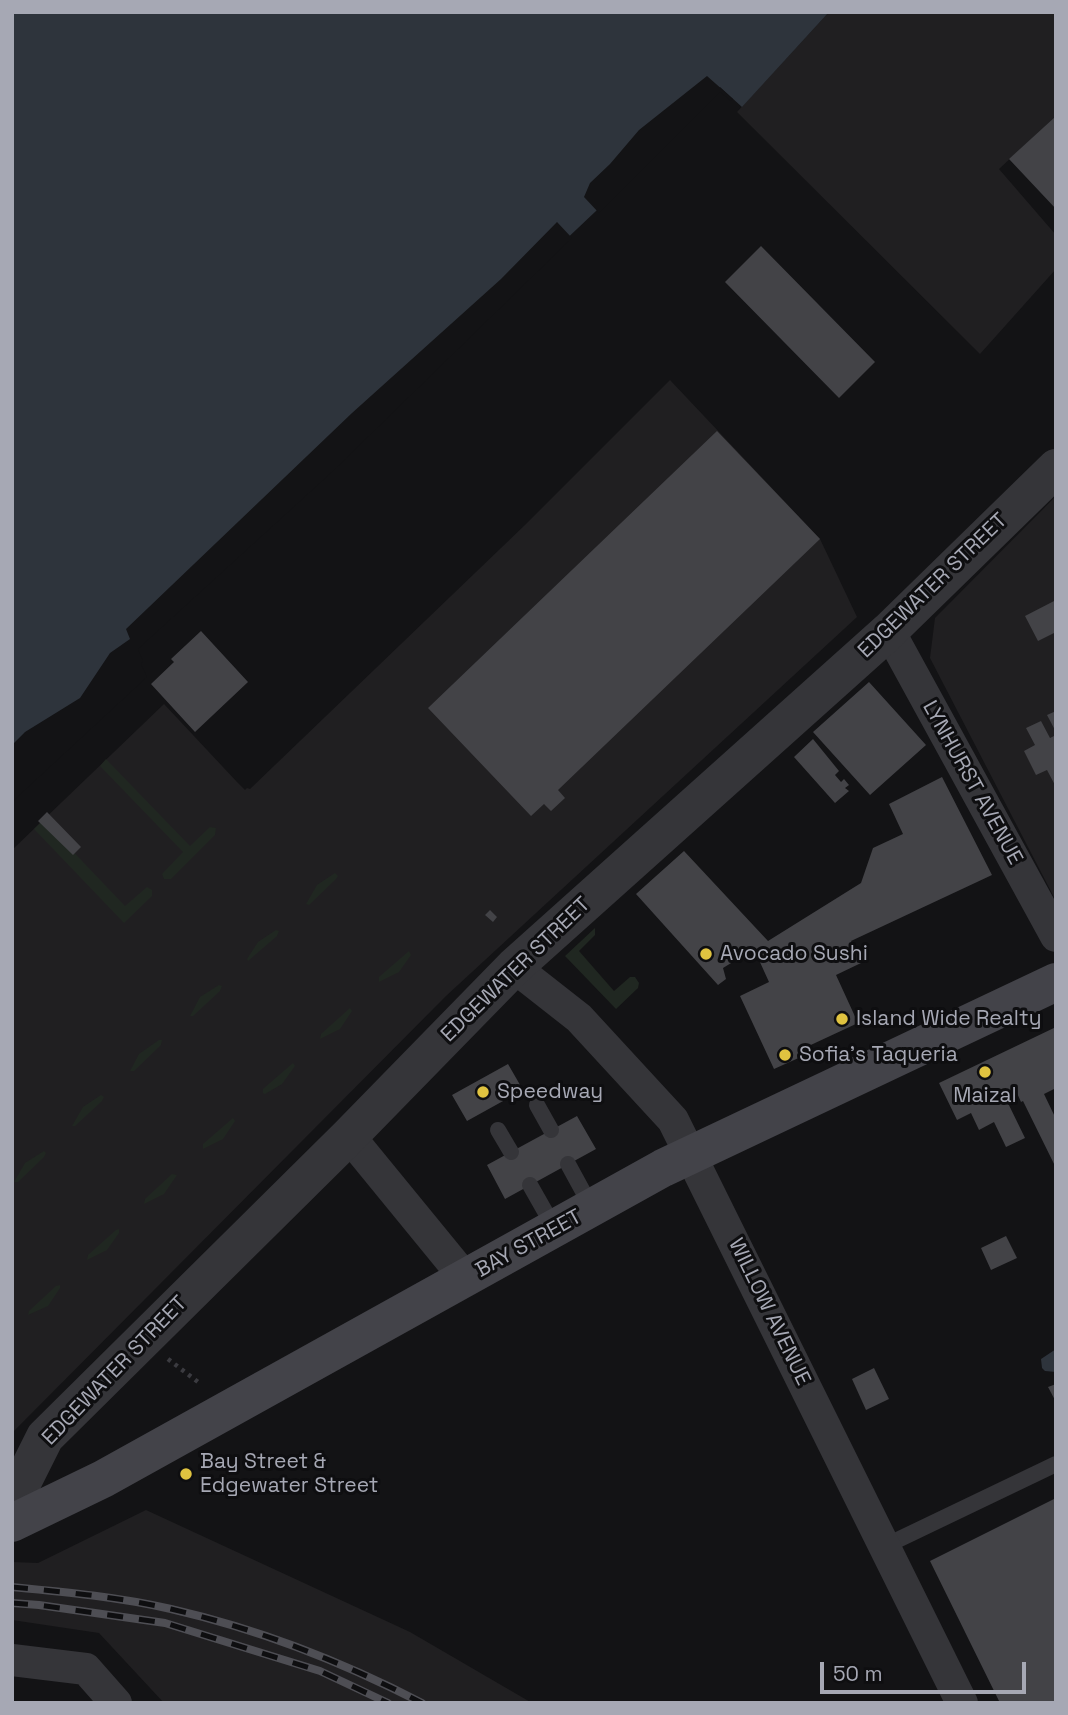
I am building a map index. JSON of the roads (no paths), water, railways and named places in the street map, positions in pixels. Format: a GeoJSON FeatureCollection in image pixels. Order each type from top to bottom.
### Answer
{"type":"FeatureCollection","features":[{"type":"Feature","properties":{"kind":"main road","name":"BAY STREET"},"geometry":{"type":"LineString","coordinates":[[12,1523],[103,1479],[692,1155],[1056,982]]}},
{"type":"Feature","properties":{"kind":"street","name":"EDGEWATER STREET"},"geometry":{"type":"LineString","coordinates":[[12,1503],[45,1437],[349,1136],[514,967],[889,631],[1056,468]]}},
{"type":"Feature","properties":{"kind":"street","name":"LYNHURST AVENUE"},"geometry":{"type":"LineString","coordinates":[[889,631],[1056,936]]}},
{"type":"Feature","properties":{"kind":"street","name":"WILLOW AVENUE"},"geometry":{"type":"LineString","coordinates":[[514,967],[579,1018],[673,1120],[962,1703]]}},
{"type":"Feature","properties":{"kind":"street"},"geometry":{"type":"LineString","coordinates":[[349,1136],[466,1279]]}},
{"type":"Feature","properties":{"kind":"street"},"geometry":{"type":"LineString","coordinates":[[12,1660],[86,1668],[116,1703]]}},
{"type":"Feature","properties":{"kind":"lane"},"geometry":{"type":"LineString","coordinates":[[537,1105],[551,1130]]}},
{"type":"Feature","properties":{"kind":"lane"},"geometry":{"type":"LineString","coordinates":[[498,1130],[511,1152]]}},
{"type":"Feature","properties":{"kind":"lane"},"geometry":{"type":"LineString","coordinates":[[568,1164],[592,1208]]}},
{"type":"Feature","properties":{"kind":"lane"},"geometry":{"type":"LineString","coordinates":[[530,1185],[555,1229]]}},
{"type":"Feature","properties":{"kind":"lane"},"geometry":{"type":"LineString","coordinates":[[884,1546],[1056,1464]]}},
{"type":"Feature","properties":{"kind":"railway"},"geometry":{"type":"LineString","coordinates":[[12,1587],[132,1601],[236,1626],[300,1648],[422,1703]]}},
{"type":"Feature","properties":{"kind":"railway"},"geometry":{"type":"LineString","coordinates":[[12,1603],[165,1623],[320,1671],[388,1703]]}},
{"type":"Feature","properties":{"kind":"place","name":"Avocado Sushi"},"geometry":{"type":"Point","coordinates":[706,954]}},
{"type":"Feature","properties":{"kind":"place","name":"Island Wide Realty"},"geometry":{"type":"Point","coordinates":[842,1019]}},
{"type":"Feature","properties":{"kind":"place","name":"Sofia's Taqueria"},"geometry":{"type":"Point","coordinates":[785,1055]}},
{"type":"Feature","properties":{"kind":"place","name":"Maizal"},"geometry":{"type":"Point","coordinates":[985,1072]}},
{"type":"Feature","properties":{"kind":"place","name":"Speedway"},"geometry":{"type":"Point","coordinates":[483,1092]}},
{"type":"Feature","properties":{"kind":"place","name":"Bay Street & Edgewater Street"},"geometry":{"type":"Point","coordinates":[186,1474]}}]}
